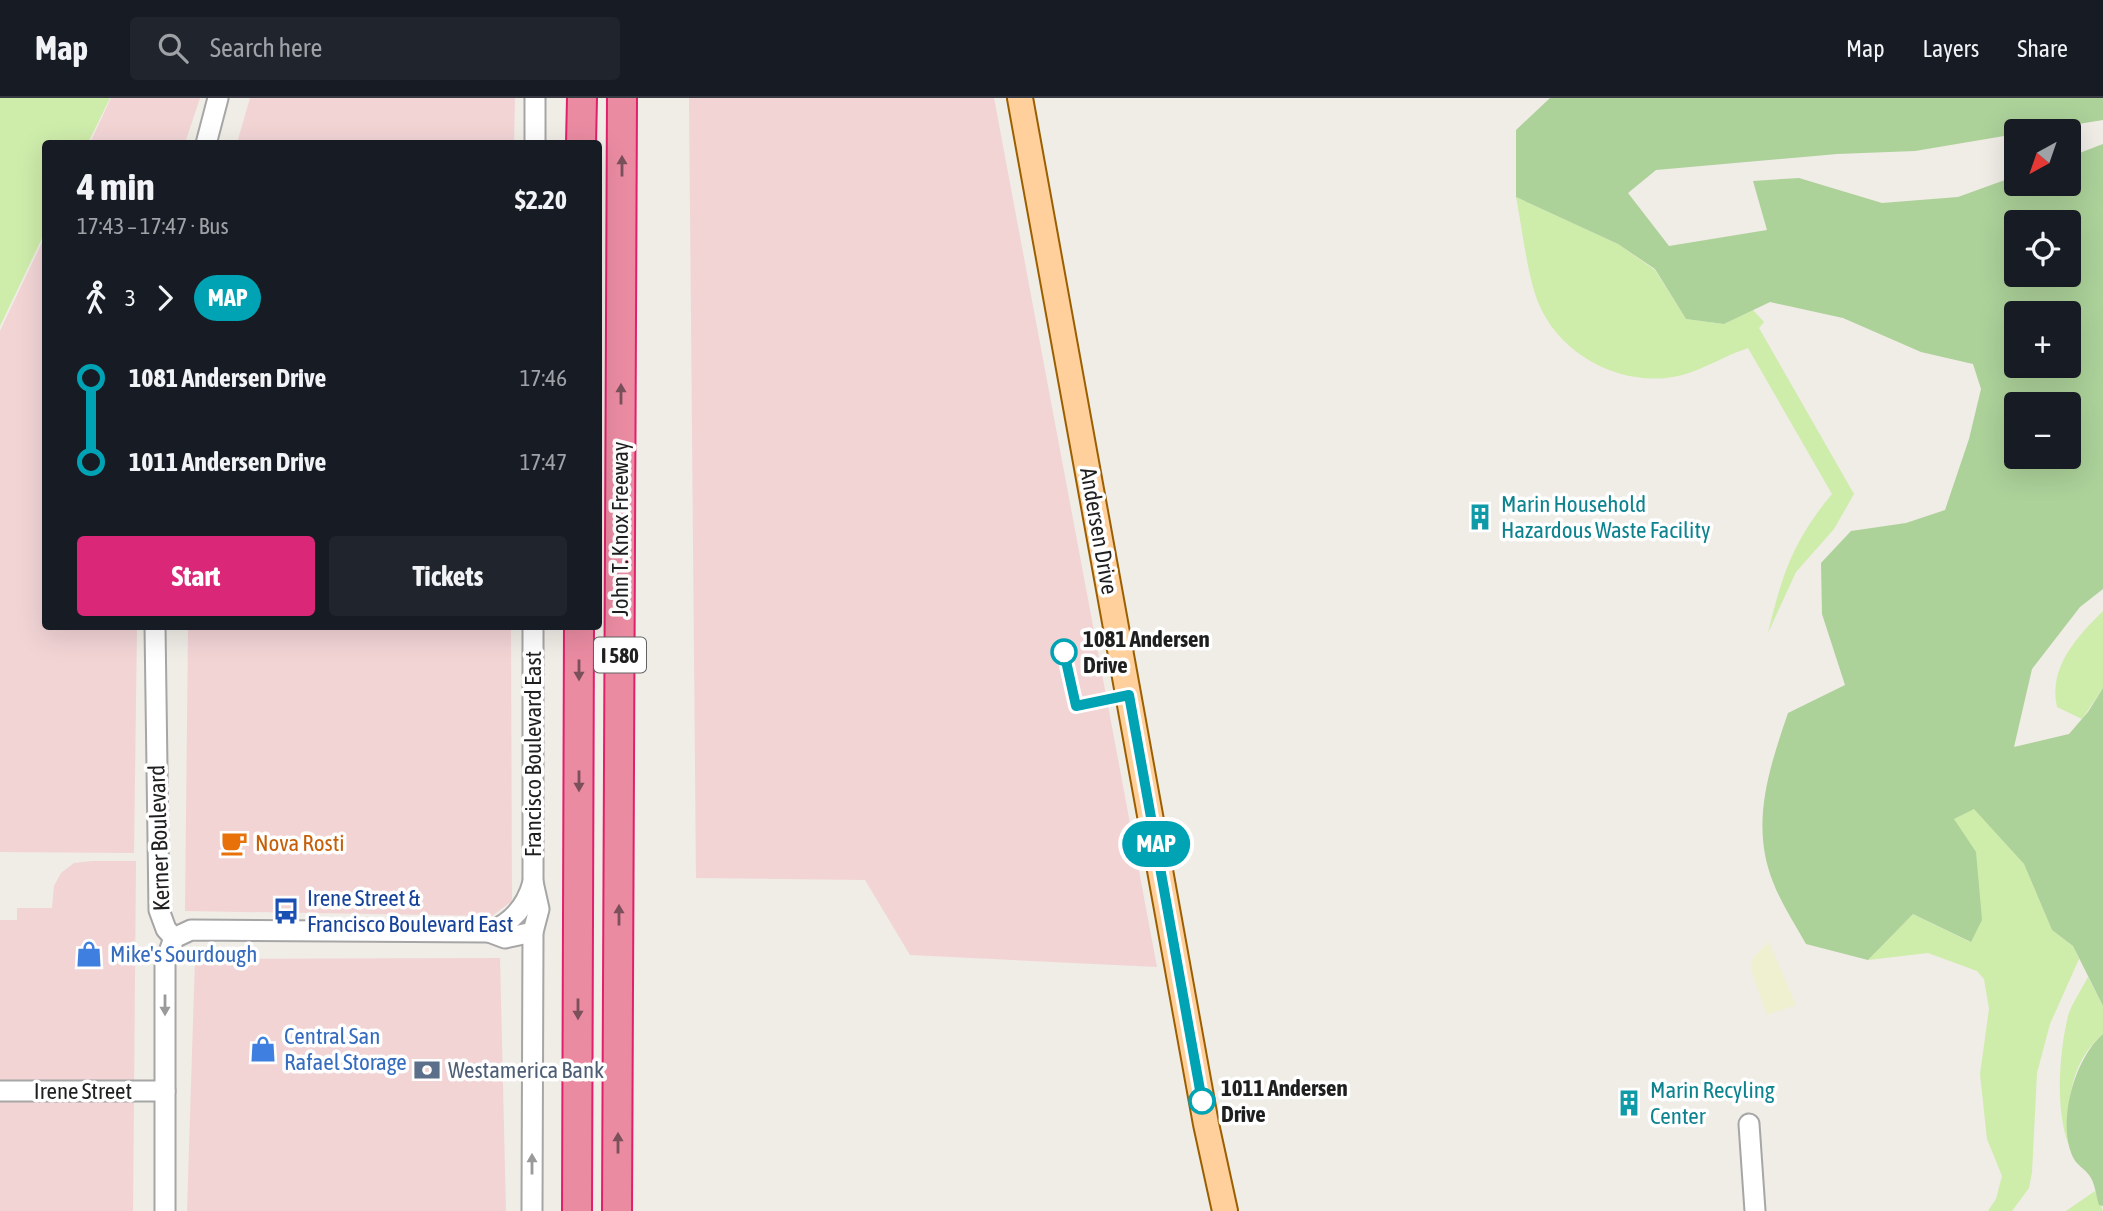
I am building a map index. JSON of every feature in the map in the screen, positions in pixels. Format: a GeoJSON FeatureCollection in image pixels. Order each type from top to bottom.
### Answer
{"type":"FeatureCollection","features":[{"type":"Feature","properties":{"kind":"highway"},"geometry":{"type":"LineString","coordinates":[[581,140],[582,98]]}},
{"type":"Feature","properties":{"kind":"highway","name":"John T. Knox Freeway"},"geometry":{"type":"LineString","coordinates":[[617,1211],[622,98]]}},
{"type":"Feature","properties":{"kind":"highway","name":"John T. Knox Freeway"},"geometry":{"type":"LineString","coordinates":[[577,1211],[579,630]]}},
{"type":"Feature","properties":{"kind":"main road","name":"Andersen Drive"},"geometry":{"type":"LineString","coordinates":[[1020,98],[1206,1124],[1225,1211]]}},
{"type":"Feature","properties":{"kind":"street"},"geometry":{"type":"LineString","coordinates":[[207,140],[218,98]]}},
{"type":"Feature","properties":{"kind":"street"},"geometry":{"type":"LineString","coordinates":[[535,98],[535,140]]}},
{"type":"Feature","properties":{"kind":"street","name":"Kerner Boulevard"},"geometry":{"type":"LineString","coordinates":[[155,630],[159,910],[166,929],[174,938],[165,963],[165,1211]]}},
{"type":"Feature","properties":{"kind":"street","name":"Francisco Boulevard East"},"geometry":{"type":"LineString","coordinates":[[532,1211],[533,932],[539,909],[533,881],[533,630]]}},
{"type":"Feature","properties":{"kind":"street","name":"Francisco Boulevard East"},"geometry":{"type":"LineString","coordinates":[[489,932],[516,914],[528,897],[533,881]]}},
{"type":"Feature","properties":{"kind":"street"},"geometry":{"type":"LineString","coordinates":[[174,938],[191,930],[489,932],[505,937],[533,932]]}},
{"type":"Feature","properties":{"kind":"street","name":"Irene Street"},"geometry":{"type":"LineString","coordinates":[[0,1091],[165,1091]]}},
{"type":"Feature","properties":{"kind":"street"},"geometry":{"type":"LineString","coordinates":[[1749,1124],[1755,1211]]}},
{"type":"Feature","properties":{"kind":"shaded area"},"geometry":{"type":"Polygon","coordinates":[[[111,98],[200,98],[186,140],[91,140],[111,98]]]}},
{"type":"Feature","properties":{"kind":"shaded area"},"geometry":{"type":"Polygon","coordinates":[[[250,98],[515,98],[514,140],[238,140],[250,98]]]}},
{"type":"Feature","properties":{"kind":"shaded area"},"geometry":{"type":"Polygon","coordinates":[[[689,98],[994,98],[1157,967],[910,955],[865,880],[696,878],[689,98]]]}},
{"type":"Feature","properties":{"kind":"shaded area"},"geometry":{"type":"Polygon","coordinates":[[[42,242],[42,630],[137,630],[134,853],[0,852],[0,331],[42,242]]]}},
{"type":"Feature","properties":{"kind":"shaded area"},"geometry":{"type":"Polygon","coordinates":[[[188,630],[511,630],[512,901],[492,916],[185,911],[188,630]]]}},
{"type":"Feature","properties":{"kind":"shaded area"},"geometry":{"type":"Polygon","coordinates":[[[136,861],[133,1211],[0,1211],[0,920],[17,920],[17,908],[52,908],[54,886],[61,873],[74,863],[136,861]]]}},
{"type":"Feature","properties":{"kind":"shaded area"},"geometry":{"type":"Polygon","coordinates":[[[500,958],[506,1211],[187,1211],[195,959],[500,958]]]}},
{"type":"Feature","properties":{"kind":"green space"},"geometry":{"type":"Polygon","coordinates":[[[0,98],[110,98],[89,140],[42,140],[42,238],[0,326],[0,98]]]}},
{"type":"Feature","properties":{"kind":"green space"},"geometry":{"type":"Polygon","coordinates":[[[1550,98],[2103,98],[2103,120],[2081,124],[2081,119],[2004,119],[2004,136],[1915,151],[1837,154],[1656,170],[1628,193],[1669,246],[1767,230],[1753,181],[1799,178],[1882,203],[1958,197],[2004,180],[2004,196],[2081,196],[2081,152],[2103,144],[2103,589],[2080,607],[2032,669],[2014,747],[2069,734],[2088,712],[2103,688],[2103,1006],[2073,946],[2052,930],[2024,864],[1974,809],[1954,819],[1976,852],[1982,920],[1971,942],[1913,914],[1868,960],[1806,944],[1780,898],[1766,860],[1763,839],[1765,797],[1774,755],[1788,713],[1845,685],[1822,614],[1821,563],[1851,531],[1906,523],[1945,510],[1969,439],[1981,389],[1973,364],[1921,352],[1843,318],[1770,302],[1724,324],[1686,319],[1655,269],[1618,244],[1516,197],[1516,130],[1550,98]]]}},
{"type":"Feature","properties":{"kind":"green space"},"geometry":{"type":"Polygon","coordinates":[[[1516,197],[1618,244],[1655,270],[1686,319],[1724,324],[1753,310],[1764,322],[1759,328],[1854,494],[1834,529],[1796,572],[1768,633],[1778,593],[1798,543],[1832,494],[1748,348],[1692,372],[1673,377],[1652,378],[1612,371],[1575,351],[1560,337],[1538,302],[1516,197]]]}},
{"type":"Feature","properties":{"kind":"green space"},"geometry":{"type":"Polygon","coordinates":[[[2103,611],[2103,688],[2082,719],[2057,707],[2057,679],[2075,642],[2103,611]]]}},
{"type":"Feature","properties":{"kind":"green space"},"geometry":{"type":"Polygon","coordinates":[[[1974,808],[2024,864],[2052,930],[2073,946],[2079,959],[2050,1024],[2037,1073],[2029,1188],[2012,1211],[1988,1211],[1996,1199],[2002,1176],[1987,1139],[1980,1074],[1989,1009],[1984,979],[1977,971],[1928,953],[1868,960],[1913,914],[1970,942],[1954,819],[1974,808]]]}},
{"type":"Feature","properties":{"kind":"green space"},"geometry":{"type":"Polygon","coordinates":[[[1769,942],[1796,1005],[1767,1015],[1751,970],[1753,957],[1769,942]]]}},
{"type":"Feature","properties":{"kind":"green space"},"geometry":{"type":"Polygon","coordinates":[[[2088,977],[2103,1006],[2103,1034],[2082,1059],[2072,1088],[2069,1120],[2072,1152],[2066,1138],[2060,1104],[2062,1048],[2068,1016],[2088,977]]]}},
{"type":"Feature","properties":{"kind":"green space"},"geometry":{"type":"Polygon","coordinates":[[[2103,1034],[2103,1206],[2099,1205],[2091,1178],[2074,1159],[2067,1128],[2076,1075],[2093,1045],[2103,1034]]]}},
{"type":"Feature","properties":{"kind":"green space"},"geometry":{"type":"Polygon","coordinates":[[[2095,1191],[2103,1211],[2066,1211],[2095,1191]]]}},
{"type":"Feature","properties":{"kind":"bus line","name":"MAP"},"geometry":{"type":"LineString","coordinates":[[1064,652],[1076,706],[1129,695],[1202,1101]]}},
{"type":"Feature","properties":{"kind":"place","name":"Marin Household Hazardous Waste Facility"},"geometry":{"type":"Point","coordinates":[1480,517]}},
{"type":"Feature","properties":{"kind":"place","name":"1081 Andersen Drive"},"geometry":{"type":"Point","coordinates":[1064,652]}},
{"type":"Feature","properties":{"kind":"place","name":"Nova Rosti"},"geometry":{"type":"Point","coordinates":[234,843]}},
{"type":"Feature","properties":{"kind":"place","name":"Irene Street & Francisco Boulevard East"},"geometry":{"type":"Point","coordinates":[286,911]}},
{"type":"Feature","properties":{"kind":"place","name":"Mike's Sourdough"},"geometry":{"type":"Point","coordinates":[89,954]}},
{"type":"Feature","properties":{"kind":"place","name":"Central San Rafael Storage"},"geometry":{"type":"Point","coordinates":[263,1049]}},
{"type":"Feature","properties":{"kind":"place","name":"Westamerica Bank"},"geometry":{"type":"Point","coordinates":[427,1070]}},
{"type":"Feature","properties":{"kind":"place","name":"1011 Andersen Drive"},"geometry":{"type":"Point","coordinates":[1202,1101]}},
{"type":"Feature","properties":{"kind":"place","name":"Marin Recyling Center"},"geometry":{"type":"Point","coordinates":[1629,1103]}}]}
